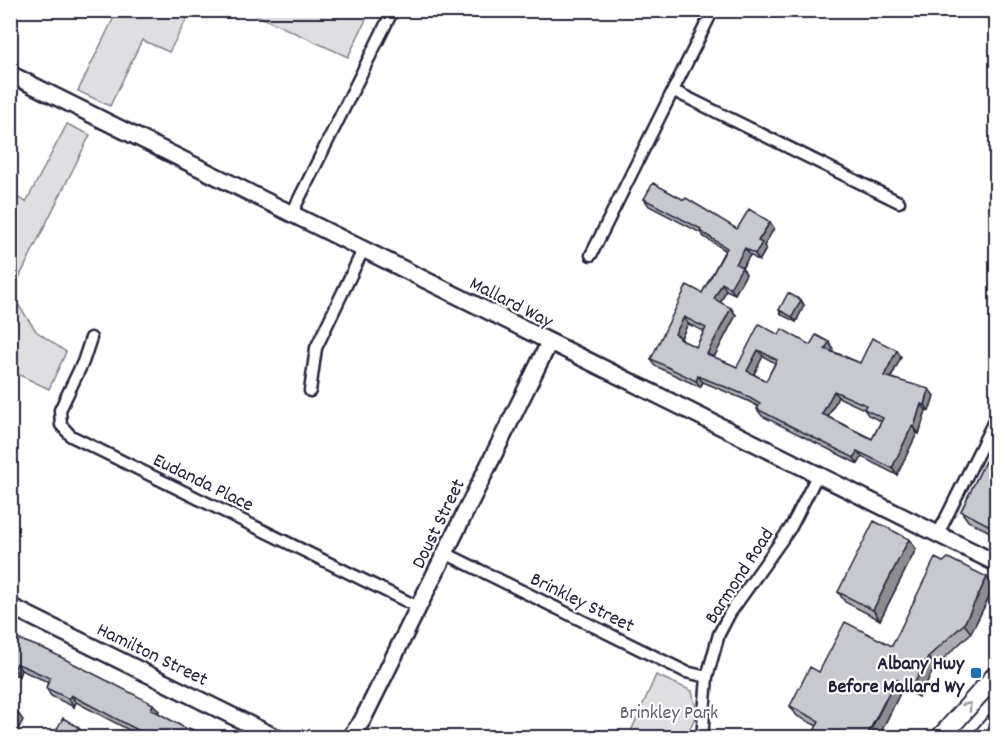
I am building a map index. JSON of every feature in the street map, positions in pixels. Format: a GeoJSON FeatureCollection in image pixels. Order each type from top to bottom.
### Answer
{"type":"FeatureCollection","features":[{"type":"Feature","properties":{"kind":"highway"},"geometry":{"type":"LineString","coordinates":[[940,738],[996,675]]}},
{"type":"Feature","properties":{"kind":"highway"},"geometry":{"type":"LineString","coordinates":[[982,738],[996,722]]}},
{"type":"Feature","properties":{"kind":"street"},"geometry":{"type":"LineString","coordinates":[[292,213],[393,10]]}},
{"type":"Feature","properties":{"kind":"street"},"geometry":{"type":"LineString","coordinates":[[591,255],[713,10]]}},
{"type":"Feature","properties":{"kind":"street","name":"Mallard Way"},"geometry":{"type":"LineString","coordinates":[[10,74],[549,343],[939,532],[996,563]]}},
{"type":"Feature","properties":{"kind":"street"},"geometry":{"type":"LineString","coordinates":[[674,91],[899,202]]}},
{"type":"Feature","properties":{"kind":"street"},"geometry":{"type":"LineString","coordinates":[[310,391],[316,348],[363,250]]}},
{"type":"Feature","properties":{"kind":"street","name":"Eudanda Place"},"geometry":{"type":"LineString","coordinates":[[91,338],[83,363],[60,410],[61,425],[71,436],[418,607]]}},
{"type":"Feature","properties":{"kind":"street","name":"Doust Street"},"geometry":{"type":"LineString","coordinates":[[350,738],[362,721],[549,343]]}},
{"type":"Feature","properties":{"kind":"street"},"geometry":{"type":"LineString","coordinates":[[939,532],[996,417]]}},
{"type":"Feature","properties":{"kind":"street","name":"Barmond Road"},"geometry":{"type":"LineString","coordinates":[[702,738],[707,677],[719,634],[730,613],[790,527],[818,474]]}},
{"type":"Feature","properties":{"kind":"street","name":"Brinkley Street"},"geometry":{"type":"LineString","coordinates":[[445,553],[686,672],[707,677]]}},
{"type":"Feature","properties":{"kind":"street","name":"Hamilton Street"},"geometry":{"type":"LineString","coordinates":[[10,606],[277,738]]}},
{"type":"Feature","properties":{"kind":"street","name":"Doust Street"},"geometry":{"type":"LineString","coordinates":[[358,738],[362,721]]}},
{"type":"Feature","properties":{"kind":"green space"},"geometry":{"type":"Polygon","coordinates":[[[370,10],[348,57],[247,11],[370,10]]]}},
{"type":"Feature","properties":{"kind":"green space"},"geometry":{"type":"Polygon","coordinates":[[[117,11],[191,11],[169,52],[142,40],[110,106],[78,91],[117,11]]]}},
{"type":"Feature","properties":{"kind":"green space"},"geometry":{"type":"Polygon","coordinates":[[[67,124],[90,135],[11,294],[11,194],[26,202],[67,124]]]}},
{"type":"Feature","properties":{"kind":"green space"},"geometry":{"type":"Polygon","coordinates":[[[11,294],[36,331],[66,352],[49,389],[11,371],[11,294]]]}},
{"type":"Feature","properties":{"kind":"green space","name":"Brinkley Park"},"geometry":{"type":"Polygon","coordinates":[[[656,675],[692,691],[697,713],[686,737],[646,737],[631,731],[656,675]]]}},
{"type":"Feature","properties":{"kind":"building"},"geometry":{"type":"Polygon","coordinates":[[[653,183],[684,200],[686,198],[737,229],[749,209],[770,222],[758,241],[762,243],[755,254],[745,248],[736,264],[742,267],[730,288],[722,283],[714,299],[731,308],[707,354],[737,367],[759,324],[779,335],[782,329],[810,345],[816,335],[829,342],[825,349],[860,363],[872,338],[897,350],[884,376],[929,389],[925,405],[921,404],[914,427],[912,426],[892,468],[857,451],[854,458],[757,409],[760,404],[743,394],[698,376],[696,381],[651,359],[687,285],[702,293],[727,248],[700,231],[701,229],[644,199],[653,183]],[[684,317],[675,334],[680,337],[679,339],[696,347],[706,328],[684,317]],[[758,350],[747,371],[766,381],[777,360],[758,350]],[[834,391],[822,414],[872,439],[883,418],[864,409],[866,405],[834,391]]]}},
{"type":"Feature","properties":{"kind":"building"},"geometry":{"type":"Polygon","coordinates":[[[788,293],[801,300],[792,317],[779,310],[788,293]]]}},
{"type":"Feature","properties":{"kind":"building"},"geometry":{"type":"Polygon","coordinates":[[[996,439],[996,529],[961,511],[996,439]]]}},
{"type":"Feature","properties":{"kind":"building"},"geometry":{"type":"Polygon","coordinates":[[[874,521],[909,539],[873,610],[838,592],[874,521]]]}},
{"type":"Feature","properties":{"kind":"building"},"geometry":{"type":"Polygon","coordinates":[[[935,558],[943,562],[948,558],[987,577],[964,624],[928,657],[912,688],[896,679],[866,737],[862,735],[861,738],[811,738],[819,721],[790,706],[810,667],[819,672],[845,622],[892,646],[935,558]]]}},
{"type":"Feature","properties":{"kind":"building"},"geometry":{"type":"Polygon","coordinates":[[[10,636],[47,650],[153,704],[151,709],[188,730],[189,728],[210,738],[153,738],[71,695],[69,699],[46,688],[50,678],[16,663],[14,669],[10,668],[10,636]]]}},
{"type":"Feature","properties":{"kind":"building"},"geometry":{"type":"Polygon","coordinates":[[[10,709],[18,713],[10,726],[10,709]]]}},
{"type":"Feature","properties":{"kind":"building"},"geometry":{"type":"Polygon","coordinates":[[[63,718],[78,727],[73,738],[52,738],[63,718]]]}},
{"type":"Feature","properties":{"kind":"place","name":"Albany Hwy Before Mallard Wy"},"geometry":{"type":"Point","coordinates":[976,673]}}]}
